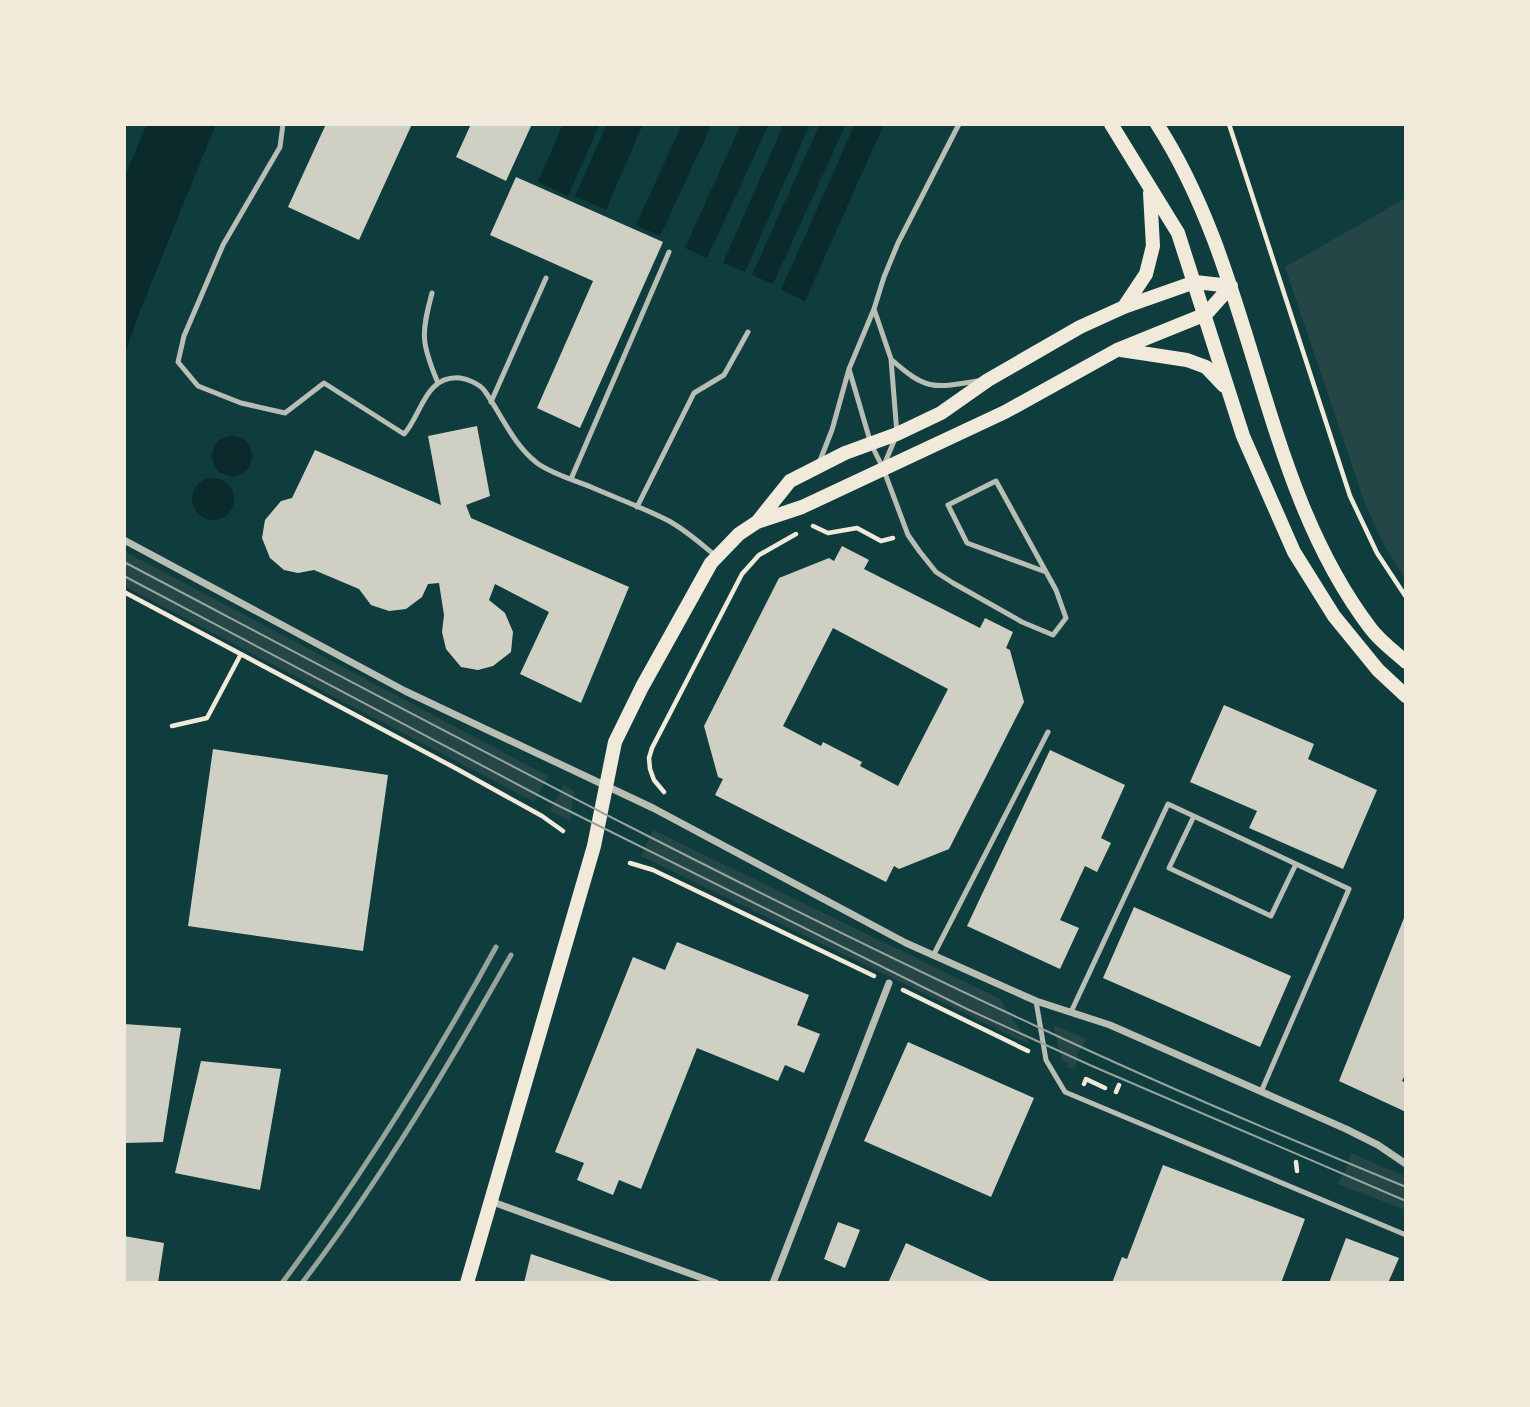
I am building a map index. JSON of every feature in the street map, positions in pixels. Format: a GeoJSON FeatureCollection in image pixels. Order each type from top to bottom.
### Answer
{"type":"FeatureCollection","features":[{"type":"Feature","properties":{"kind":"main road"},"geometry":{"type":"LineString","coordinates":[[1157,124],[1196,196],[1231,286],[1308,519],[1338,578],[1373,631],[1406,662]]}},
{"type":"Feature","properties":{"kind":"main road"},"geometry":{"type":"LineString","coordinates":[[1112,125],[1178,233],[1206,314],[1227,390],[1266,491],[1294,552],[1334,616],[1378,670],[1406,696]]}},
{"type":"Feature","properties":{"kind":"main road"},"geometry":{"type":"LineString","coordinates":[[1124,307],[1146,274],[1153,246],[1150,188]]}},
{"type":"Feature","properties":{"kind":"main road"},"geometry":{"type":"LineString","coordinates":[[757,522],[790,481],[845,453],[897,434],[941,413],[988,380],[1080,327],[1124,307],[1195,282],[1231,286]]}},
{"type":"Feature","properties":{"kind":"main road"},"geometry":{"type":"LineString","coordinates":[[467,1283],[590,863],[615,742],[716,556],[739,534],[757,522],[802,507],[1005,412],[1118,350],[1206,314],[1231,286]]}},
{"type":"Feature","properties":{"kind":"main road"},"geometry":{"type":"LineString","coordinates":[[1118,350],[1187,360],[1206,367],[1227,390]]}},
{"type":"Feature","properties":{"kind":"street"},"geometry":{"type":"LineString","coordinates":[[124,540],[405,691],[653,808],[933,956],[1036,1001],[1110,1026],[1261,1092],[1378,1145],[1406,1164]]}},
{"type":"Feature","properties":{"kind":"street"},"geometry":{"type":"LineString","coordinates":[[773,1283],[889,983]]}},
{"type":"Feature","properties":{"kind":"street"},"geometry":{"type":"LineString","coordinates":[[489,1201],[716,1283]]}},
{"type":"Feature","properties":{"kind":"lane"},"geometry":{"type":"LineString","coordinates":[[283,124],[280,147],[223,246],[184,335],[178,362],[198,386],[241,403],[285,413],[324,383],[404,434],[413,424],[429,390],[438,383],[461,378],[482,388],[511,436],[540,465],[680,528],[716,556]]}},
{"type":"Feature","properties":{"kind":"lane"},"geometry":{"type":"LineString","coordinates":[[817,466],[832,430],[849,369],[898,243],[959,124]]}},
{"type":"Feature","properties":{"kind":"lane"},"geometry":{"type":"LineString","coordinates":[[571,479],[669,252]]}},
{"type":"Feature","properties":{"kind":"lane"},"geometry":{"type":"LineString","coordinates":[[491,402],[546,278]]}},
{"type":"Feature","properties":{"kind":"lane"},"geometry":{"type":"LineString","coordinates":[[432,293],[423,326],[427,356],[438,383]]}},
{"type":"Feature","properties":{"kind":"lane"},"geometry":{"type":"LineString","coordinates":[[874,309],[891,359],[897,434],[883,468]]}},
{"type":"Feature","properties":{"kind":"lane"},"geometry":{"type":"LineString","coordinates":[[637,508],[694,393],[724,375],[748,332]]}},
{"type":"Feature","properties":{"kind":"lane"},"geometry":{"type":"LineString","coordinates":[[891,359],[916,380],[940,387],[988,380]]}},
{"type":"Feature","properties":{"kind":"lane"},"geometry":{"type":"LineString","coordinates":[[849,369],[871,444],[908,535],[936,572],[1022,622],[1053,635],[1066,618],[1056,590],[996,481],[948,505],[967,543],[1046,572]]}},
{"type":"Feature","properties":{"kind":"lane"},"geometry":{"type":"LineString","coordinates":[[933,956],[1048,732]]}},
{"type":"Feature","properties":{"kind":"lane"},"geometry":{"type":"LineString","coordinates":[[1070,1013],[1168,804],[1349,889],[1261,1092]]}},
{"type":"Feature","properties":{"kind":"lane"},"geometry":{"type":"LineString","coordinates":[[1194,816],[1170,868],[1248,906],[1271,916],[1296,864]]}},
{"type":"Feature","properties":{"kind":"lane"},"geometry":{"type":"LineString","coordinates":[[1036,1001],[1046,1060],[1065,1093],[1406,1235]]}},
{"type":"Feature","properties":{"kind":"path"},"geometry":{"type":"LineString","coordinates":[[1229,124],[1350,496],[1377,553],[1406,597]]}},
{"type":"Feature","properties":{"kind":"path"},"geometry":{"type":"LineString","coordinates":[[672,796],[662,790],[654,780],[649,758],[742,574],[759,555],[812,525],[828,533],[857,528],[881,541],[908,535]]}},
{"type":"Feature","properties":{"kind":"path"},"geometry":{"type":"LineString","coordinates":[[124,592],[457,769],[564,831]]}},
{"type":"Feature","properties":{"kind":"path"},"geometry":{"type":"LineString","coordinates":[[172,726],[207,718],[241,654]]}},
{"type":"Feature","properties":{"kind":"path"},"geometry":{"type":"LineString","coordinates":[[630,863],[653,870],[1046,1060]]}},
{"type":"Feature","properties":{"kind":"path"},"geometry":{"type":"LineString","coordinates":[[1116,1092],[1119,1085]]}},
{"type":"Feature","properties":{"kind":"path"},"geometry":{"type":"LineString","coordinates":[[1296,1162],[1297,1171]]}},
{"type":"Feature","properties":{"kind":"shaded area"},"geometry":{"type":"Polygon","coordinates":[[[147,124],[216,124],[124,356],[124,178],[147,124]]]}},
{"type":"Feature","properties":{"kind":"shaded area"},"geometry":{"type":"Polygon","coordinates":[[[563,124],[600,124],[568,196],[538,182],[563,124]]]}},
{"type":"Feature","properties":{"kind":"shaded area"},"geometry":{"type":"Polygon","coordinates":[[[607,124],[643,124],[606,210],[575,196],[607,124]]]}},
{"type":"Feature","properties":{"kind":"shaded area"},"geometry":{"type":"Polygon","coordinates":[[[682,124],[712,124],[660,236],[636,225],[682,124]]]}},
{"type":"Feature","properties":{"kind":"shaded area"},"geometry":{"type":"Polygon","coordinates":[[[741,124],[769,124],[707,258],[685,248],[741,124]]]}},
{"type":"Feature","properties":{"kind":"shaded area"},"geometry":{"type":"Polygon","coordinates":[[[784,124],[810,124],[745,272],[723,263],[784,124]]]}},
{"type":"Feature","properties":{"kind":"shaded area"},"geometry":{"type":"Polygon","coordinates":[[[820,124],[846,124],[773,284],[752,275],[820,124]]]}},
{"type":"Feature","properties":{"kind":"shaded area"},"geometry":{"type":"Polygon","coordinates":[[[855,124],[884,124],[805,301],[781,290],[855,124]]]}},
{"type":"Feature","properties":{"kind":"shaded area"},"geometry":{"type":"Polygon","coordinates":[[[1406,198],[1406,581],[1383,543],[1364,501],[1285,267],[1406,198]]]}},
{"type":"Feature","properties":{"kind":"shaded area"},"geometry":{"type":"Polygon","coordinates":[[[232,436],[240,437],[246,442],[251,448],[251,464],[246,470],[240,475],[232,476],[224,475],[218,470],[213,464],[212,456],[213,448],[218,442],[224,437],[232,436]]]}},
{"type":"Feature","properties":{"kind":"shaded area"},"geometry":{"type":"Polygon","coordinates":[[[213,478],[228,484],[234,499],[228,514],[213,520],[198,514],[192,499],[198,484],[213,478]]]}},
{"type":"Feature","properties":{"kind":"shaded area"},"geometry":{"type":"Polygon","coordinates":[[[124,551],[548,776],[534,802],[124,586],[124,551]]]}},
{"type":"Feature","properties":{"kind":"shaded area"},"geometry":{"type":"Polygon","coordinates":[[[564,785],[574,791],[570,821],[550,811],[564,785]]]}},
{"type":"Feature","properties":{"kind":"shaded area"},"geometry":{"type":"Polygon","coordinates":[[[653,830],[1000,999],[1030,1045],[641,856],[653,830]]]}},
{"type":"Feature","properties":{"kind":"shaded area"},"geometry":{"type":"Polygon","coordinates":[[[1053,1025],[1087,1039],[1078,1053],[1075,1069],[1067,1067],[1068,1063],[1062,1060],[1053,1025]]]}},
{"type":"Feature","properties":{"kind":"shaded area"},"geometry":{"type":"Polygon","coordinates":[[[1351,1153],[1406,1177],[1406,1210],[1337,1184],[1346,1170],[1351,1153]]]}},
{"type":"Feature","properties":{"kind":"building"},"geometry":{"type":"Polygon","coordinates":[[[326,124],[412,124],[359,240],[288,207],[326,124]]]}},
{"type":"Feature","properties":{"kind":"building"},"geometry":{"type":"Polygon","coordinates":[[[471,124],[532,124],[506,181],[456,157],[471,124]]]}},
{"type":"Feature","properties":{"kind":"building"},"geometry":{"type":"Polygon","coordinates":[[[516,177],[663,242],[580,428],[537,408],[593,281],[490,235],[516,177]]]}},
{"type":"Feature","properties":{"kind":"building"},"geometry":{"type":"Polygon","coordinates":[[[477,426],[490,496],[466,505],[471,518],[629,587],[581,703],[520,674],[549,612],[495,584],[489,600],[505,613],[513,632],[511,652],[493,666],[478,670],[461,667],[446,649],[442,632],[444,615],[439,583],[428,584],[422,597],[406,609],[389,611],[371,605],[359,589],[314,570],[298,573],[284,570],[270,558],[262,538],[265,520],[281,501],[292,498],[315,450],[441,505],[428,436],[477,426]]]}},
{"type":"Feature","properties":{"kind":"building"},"geometry":{"type":"Polygon","coordinates":[[[842,546],[869,560],[864,569],[980,628],[985,618],[1013,632],[1006,648],[1010,650],[1024,702],[949,849],[899,869],[894,866],[886,882],[715,795],[723,779],[718,777],[704,726],[779,578],[829,558],[834,561],[842,546]],[[833,628],[783,726],[821,746],[823,742],[862,762],[860,766],[898,786],[948,689],[833,628]]]}},
{"type":"Feature","properties":{"kind":"building"},"geometry":{"type":"Polygon","coordinates":[[[1224,705],[1314,744],[1308,759],[1377,790],[1343,869],[1249,828],[1257,811],[1190,782],[1224,705]]]}},
{"type":"Feature","properties":{"kind":"building"},"geometry":{"type":"Polygon","coordinates":[[[213,749],[388,775],[363,951],[188,926],[213,749]]]}},
{"type":"Feature","properties":{"kind":"building"},"geometry":{"type":"Polygon","coordinates":[[[1050,750],[1125,785],[1101,838],[1111,843],[1097,872],[1085,866],[1060,920],[1079,928],[1060,969],[967,926],[1050,750]]]}},
{"type":"Feature","properties":{"kind":"building"},"geometry":{"type":"Polygon","coordinates":[[[1134,907],[1291,976],[1260,1047],[1103,978],[1134,907]]]}},
{"type":"Feature","properties":{"kind":"building"},"geometry":{"type":"Polygon","coordinates":[[[1406,913],[1406,1073],[1402,1081],[1406,1083],[1406,1112],[1339,1081],[1406,913]]]}},
{"type":"Feature","properties":{"kind":"building"},"geometry":{"type":"Polygon","coordinates":[[[677,942],[809,995],[797,1025],[820,1034],[804,1073],[785,1065],[778,1081],[697,1048],[641,1189],[619,1180],[613,1195],[577,1180],[584,1163],[555,1152],[633,957],[665,970],[677,942]]]}},
{"type":"Feature","properties":{"kind":"building"},"geometry":{"type":"Polygon","coordinates":[[[124,1024],[181,1028],[163,1142],[124,1143],[124,1024]]]}},
{"type":"Feature","properties":{"kind":"building"},"geometry":{"type":"Polygon","coordinates":[[[908,1042],[1034,1098],[991,1197],[864,1141],[908,1042]]]}},
{"type":"Feature","properties":{"kind":"building"},"geometry":{"type":"Polygon","coordinates":[[[201,1061],[281,1069],[260,1190],[175,1173],[201,1061]]]}},
{"type":"Feature","properties":{"kind":"building"},"geometry":{"type":"Polygon","coordinates":[[[1163,1165],[1305,1219],[1281,1283],[1112,1283],[1122,1257],[1127,1259],[1163,1165]]]}},
{"type":"Feature","properties":{"kind":"building"},"geometry":{"type":"Polygon","coordinates":[[[838,1222],[860,1230],[845,1268],[824,1259],[838,1222]]]}},
{"type":"Feature","properties":{"kind":"building"},"geometry":{"type":"Polygon","coordinates":[[[124,1236],[164,1243],[158,1283],[124,1283],[124,1236]]]}},
{"type":"Feature","properties":{"kind":"building"},"geometry":{"type":"Polygon","coordinates":[[[1346,1238],[1399,1258],[1388,1283],[1329,1283],[1346,1238]]]}},
{"type":"Feature","properties":{"kind":"building"},"geometry":{"type":"Polygon","coordinates":[[[906,1243],[994,1283],[888,1283],[906,1243]]]}},
{"type":"Feature","properties":{"kind":"building"},"geometry":{"type":"Polygon","coordinates":[[[531,1254],[614,1282],[614,1283],[524,1283],[531,1254]]]}},
{"type":"Feature","properties":{"kind":"tram line"},"geometry":{"type":"LineString","coordinates":[[124,562],[578,800],[807,916],[1083,1048],[1406,1187]]}},
{"type":"Feature","properties":{"kind":"tram line"},"geometry":{"type":"LineString","coordinates":[[124,576],[549,801],[967,1009],[1092,1066],[1406,1201]]}},
{"type":"Feature","properties":{"kind":"railway"},"geometry":{"type":"LineString","coordinates":[[282,1283],[395,1119],[496,947]]}},
{"type":"Feature","properties":{"kind":"railway"},"geometry":{"type":"LineString","coordinates":[[302,1283],[359,1204],[412,1123],[511,955]]}}]}
